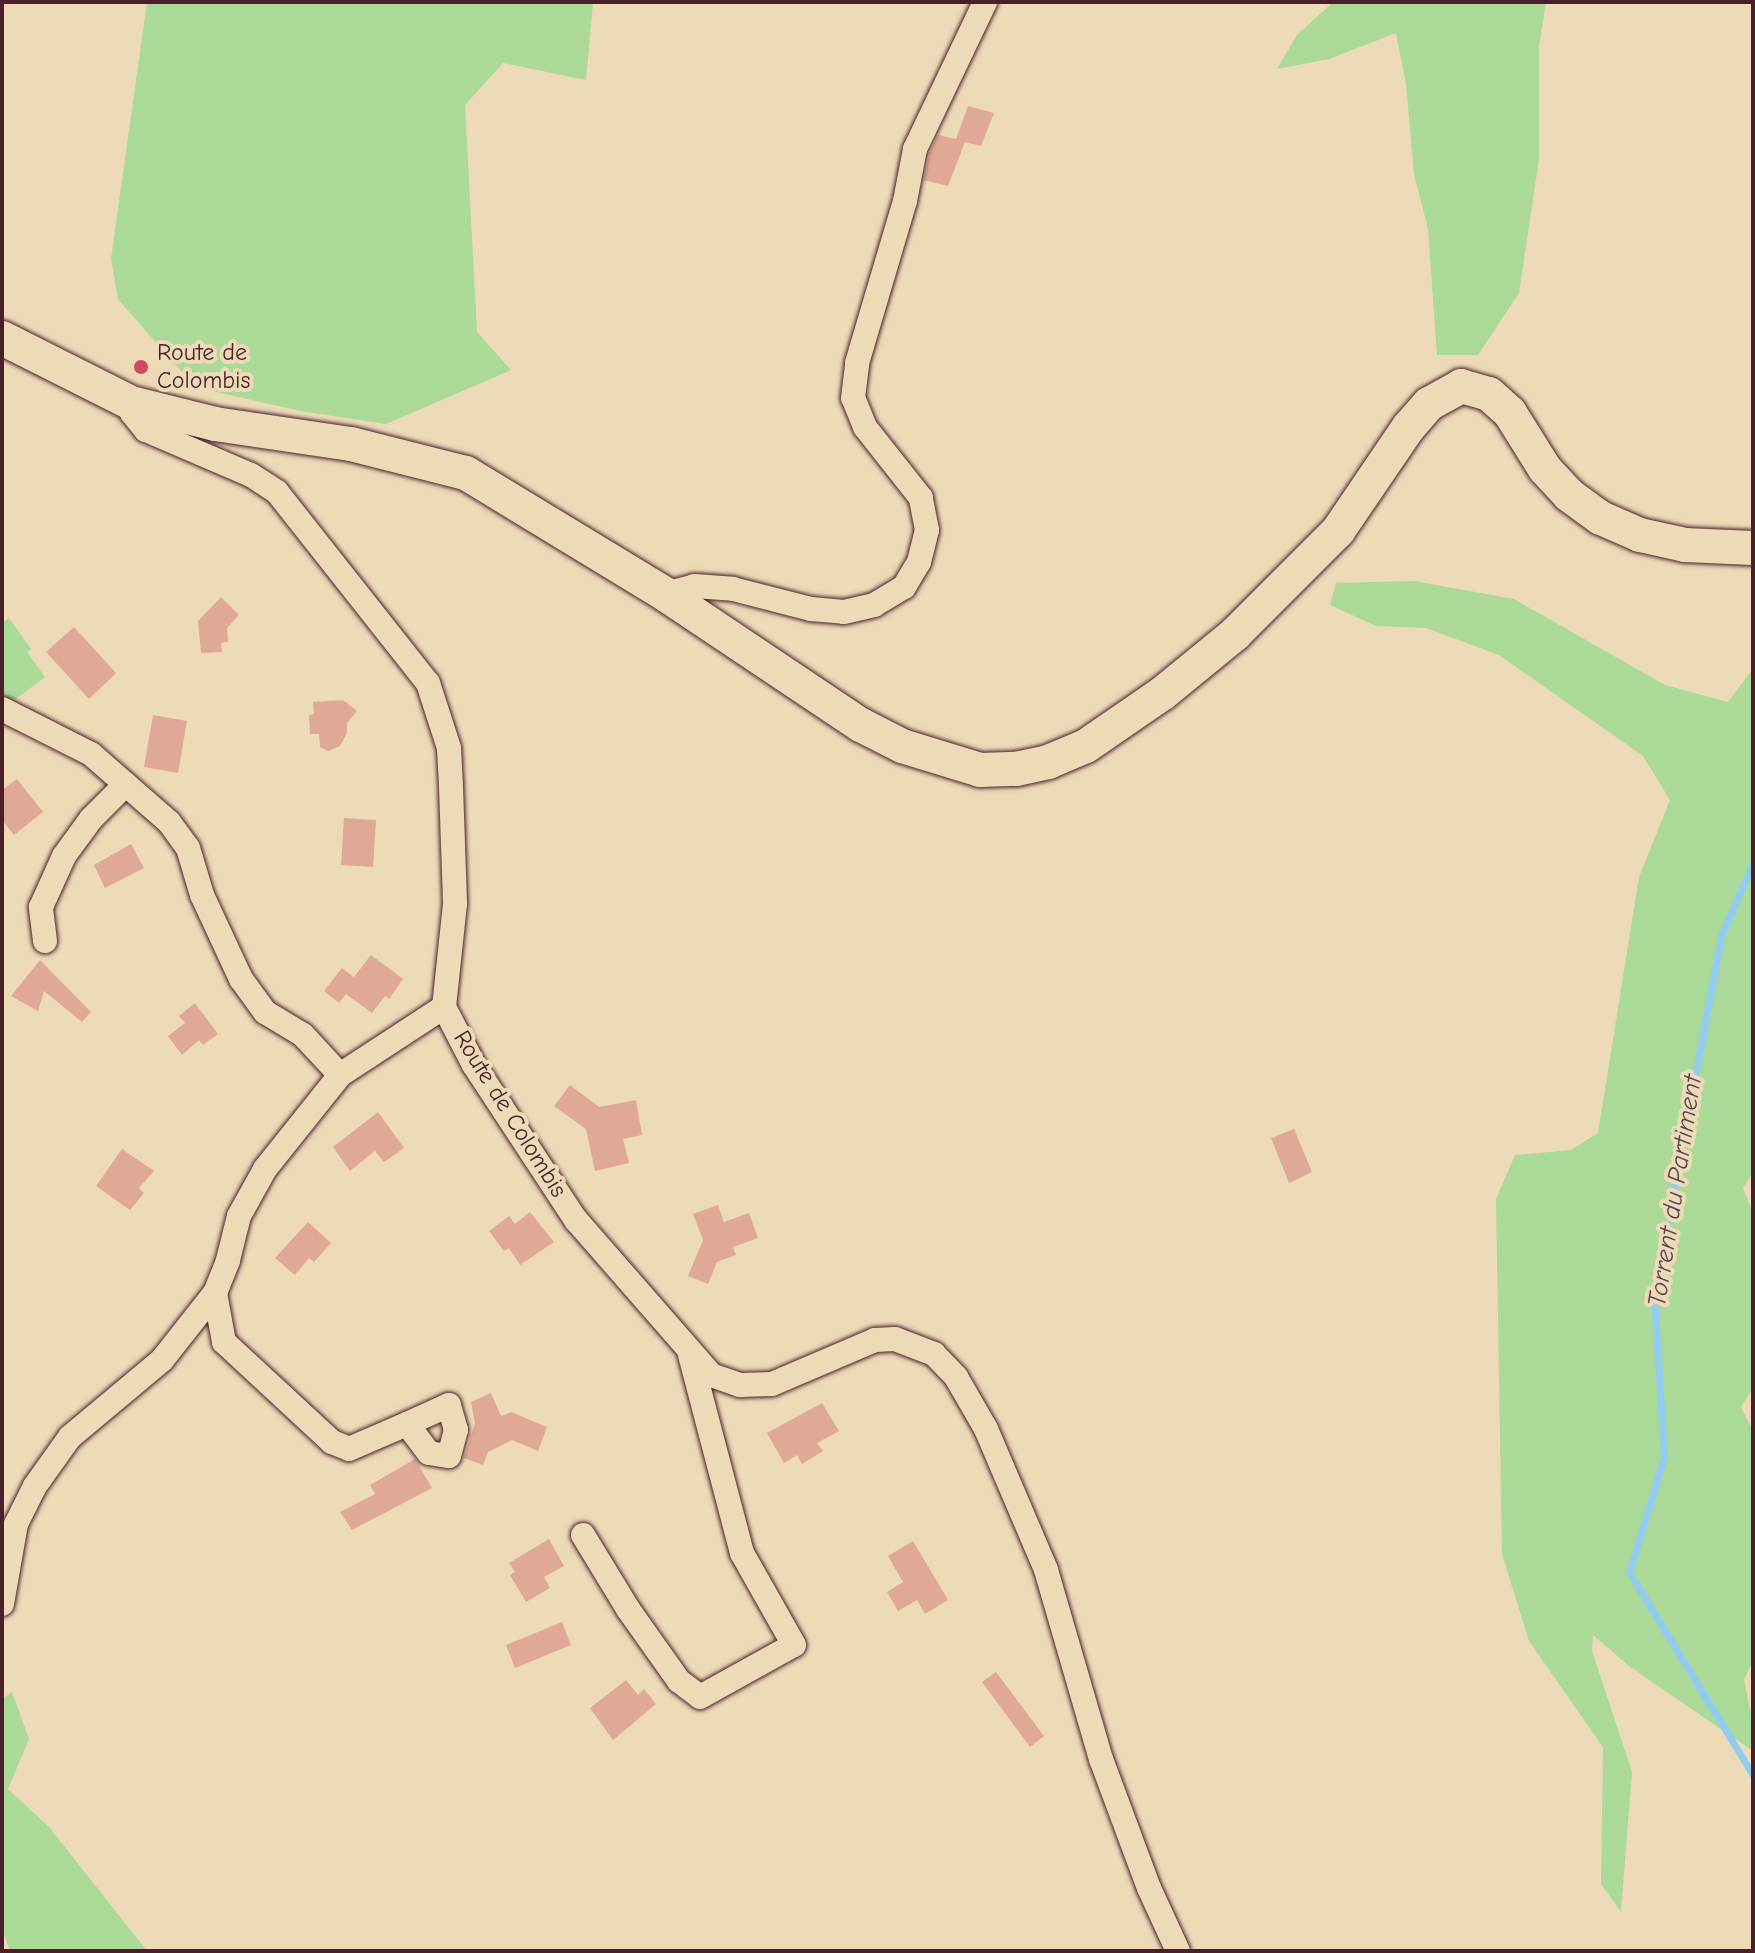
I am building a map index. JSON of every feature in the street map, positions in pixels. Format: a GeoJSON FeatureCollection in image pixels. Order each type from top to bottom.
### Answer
{"type":"FeatureCollection","features":[{"type":"Feature","properties":{"kind":"street"},"geometry":{"type":"LineString","coordinates":[[665,594],[694,586],[733,589],[811,609],[844,612],[874,605],[904,587],[919,562],[927,530],[921,498],[865,427],[853,398],[857,363],[905,201],[915,149],[985,2]]}},
{"type":"Feature","properties":{"kind":"street"},"geometry":{"type":"LineString","coordinates":[[2,338],[131,403],[215,424],[351,444],[466,473],[665,594],[821,700],[902,746],[980,770],[1016,769],[1048,762],[1086,746],[1127,721],[1235,634],[1338,531],[1429,404],[1461,386],[1489,394],[1510,413],[1545,469],[1569,495],[1601,518],[1640,535],[1685,545],[1753,548]]}},
{"type":"Feature","properties":{"kind":"street","name":"Route de Colombis"},"geometry":{"type":"LineString","coordinates":[[131,403],[132,413],[146,430],[251,475],[277,492],[428,683],[449,748],[455,904],[444,1007],[474,1065],[576,1220],[711,1375],[740,1385],[772,1384],[875,1340],[895,1339],[934,1354],[956,1377],[986,1429],[1046,1570],[1101,1759],[1149,1888],[1178,1951]]}},
{"type":"Feature","properties":{"kind":"street"},"geometry":{"type":"LineString","coordinates":[[2,709],[91,754],[169,822],[188,848],[202,895],[249,990],[265,1012],[303,1035],[340,1075]]}},
{"type":"Feature","properties":{"kind":"street"},"geometry":{"type":"LineString","coordinates":[[45,941],[41,907],[64,856],[91,819],[126,784]]}},
{"type":"Feature","properties":{"kind":"street"},"geometry":{"type":"LineString","coordinates":[[2,1604],[16,1524],[35,1486],[70,1437],[162,1360],[215,1293],[228,1260],[239,1216],[265,1169],[340,1075],[444,1007]]}},
{"type":"Feature","properties":{"kind":"street"},"geometry":{"type":"LineString","coordinates":[[215,1293],[224,1342],[332,1442],[349,1449],[407,1424]]}},
{"type":"Feature","properties":{"kind":"street"},"geometry":{"type":"LineString","coordinates":[[583,1535],[628,1609],[679,1681],[700,1697],[794,1645],[742,1553],[689,1353]]}},
{"type":"Feature","properties":{"kind":"green space"},"geometry":{"type":"Polygon","coordinates":[[[147,2],[593,2],[586,80],[503,63],[465,105],[477,332],[511,370],[386,424],[300,411],[195,387],[118,299],[111,259],[147,2]]]}},
{"type":"Feature","properties":{"kind":"green space"},"geometry":{"type":"Polygon","coordinates":[[[1333,2],[1546,2],[1539,47],[1539,159],[1519,293],[1478,355],[1437,355],[1428,229],[1414,174],[1406,84],[1396,33],[1329,59],[1277,69],[1297,35],[1333,2]]]}},
{"type":"Feature","properties":{"kind":"green space"},"geometry":{"type":"Polygon","coordinates":[[[1414,581],[1514,599],[1665,685],[1728,702],[1753,669],[1753,1172],[1743,1188],[1753,1213],[1753,1388],[1741,1407],[1753,1431],[1753,1661],[1744,1679],[1753,1725],[1753,1751],[1629,1666],[1593,1635],[1592,1651],[1632,1772],[1621,1912],[1601,1884],[1603,1747],[1529,1641],[1502,1554],[1496,1199],[1515,1155],[1571,1150],[1598,1133],[1639,877],[1670,800],[1643,756],[1499,655],[1426,628],[1376,626],[1330,605],[1336,583],[1414,581]]]}},
{"type":"Feature","properties":{"kind":"green space"},"geometry":{"type":"Polygon","coordinates":[[[9,618],[31,649],[27,652],[45,677],[7,706],[2,698],[2,623],[9,618]]]}},
{"type":"Feature","properties":{"kind":"green space"},"geometry":{"type":"Polygon","coordinates":[[[12,1692],[29,1739],[8,1789],[49,1827],[147,1951],[10,1951],[2,1928],[2,1699],[12,1692]]]}},
{"type":"Feature","properties":{"kind":"building"},"geometry":{"type":"Polygon","coordinates":[[[968,106],[994,113],[981,146],[965,142],[948,186],[924,180],[929,155],[938,135],[956,139],[968,106]]]}},
{"type":"Feature","properties":{"kind":"building"},"geometry":{"type":"Polygon","coordinates":[[[221,597],[239,615],[227,628],[228,642],[221,643],[222,652],[201,653],[198,621],[221,597]]]}},
{"type":"Feature","properties":{"kind":"building"},"geometry":{"type":"Polygon","coordinates":[[[74,627],[116,673],[89,699],[46,652],[74,627]]]}},
{"type":"Feature","properties":{"kind":"building"},"geometry":{"type":"Polygon","coordinates":[[[343,700],[357,711],[347,723],[347,733],[340,746],[328,751],[320,747],[319,734],[310,734],[309,715],[314,714],[313,702],[343,700]]]}},
{"type":"Feature","properties":{"kind":"building"},"geometry":{"type":"Polygon","coordinates":[[[153,715],[187,721],[178,773],[144,767],[153,715]]]}},
{"type":"Feature","properties":{"kind":"building"},"geometry":{"type":"Polygon","coordinates":[[[17,779],[43,812],[14,835],[2,820],[2,790],[17,779]]]}},
{"type":"Feature","properties":{"kind":"building"},"geometry":{"type":"Polygon","coordinates":[[[344,818],[376,820],[373,867],[341,865],[344,818]]]}},
{"type":"Feature","properties":{"kind":"building"},"geometry":{"type":"Polygon","coordinates":[[[131,844],[144,868],[105,888],[94,865],[131,844]]]}},
{"type":"Feature","properties":{"kind":"building"},"geometry":{"type":"Polygon","coordinates":[[[371,955],[403,979],[389,999],[385,996],[372,1013],[346,994],[339,1003],[324,991],[342,968],[354,977],[371,955]]]}},
{"type":"Feature","properties":{"kind":"building"},"geometry":{"type":"Polygon","coordinates":[[[40,960],[91,1012],[82,1022],[44,991],[38,1011],[11,996],[40,960]]]}},
{"type":"Feature","properties":{"kind":"building"},"geometry":{"type":"Polygon","coordinates":[[[195,1003],[218,1034],[203,1045],[199,1040],[182,1055],[168,1036],[185,1023],[179,1016],[195,1003]]]}},
{"type":"Feature","properties":{"kind":"building"},"geometry":{"type":"Polygon","coordinates":[[[570,1085],[599,1107],[636,1100],[642,1135],[623,1139],[629,1163],[595,1171],[586,1129],[554,1106],[570,1085]]]}},
{"type":"Feature","properties":{"kind":"building"},"geometry":{"type":"Polygon","coordinates":[[[378,1112],[404,1148],[384,1162],[375,1151],[350,1171],[333,1147],[378,1112]]]}},
{"type":"Feature","properties":{"kind":"building"},"geometry":{"type":"Polygon","coordinates":[[[1294,1129],[1312,1172],[1289,1183],[1271,1138],[1294,1129]]]}},
{"type":"Feature","properties":{"kind":"building"},"geometry":{"type":"Polygon","coordinates":[[[122,1149],[154,1171],[139,1188],[144,1193],[130,1210],[96,1186],[122,1149]]]}},
{"type":"Feature","properties":{"kind":"building"},"geometry":{"type":"Polygon","coordinates":[[[718,1205],[724,1222],[749,1213],[758,1238],[733,1247],[736,1255],[717,1262],[708,1284],[688,1276],[703,1240],[693,1214],[718,1205]]]}},
{"type":"Feature","properties":{"kind":"building"},"geometry":{"type":"Polygon","coordinates":[[[530,1212],[554,1242],[520,1265],[509,1248],[504,1251],[489,1231],[509,1216],[515,1224],[530,1212]]]}},
{"type":"Feature","properties":{"kind":"building"},"geometry":{"type":"Polygon","coordinates":[[[308,1222],[331,1243],[314,1262],[309,1258],[295,1275],[275,1258],[308,1222]]]}},
{"type":"Feature","properties":{"kind":"building"},"geometry":{"type":"Polygon","coordinates":[[[491,1393],[501,1416],[511,1412],[547,1427],[538,1451],[512,1440],[488,1452],[483,1465],[464,1458],[475,1423],[471,1402],[491,1393]]]}},
{"type":"Feature","properties":{"kind":"building"},"geometry":{"type":"Polygon","coordinates":[[[822,1403],[839,1431],[817,1443],[823,1451],[802,1464],[797,1455],[784,1463],[767,1433],[822,1403]]]}},
{"type":"Feature","properties":{"kind":"building"},"geometry":{"type":"Polygon","coordinates":[[[415,1459],[432,1488],[352,1530],[340,1512],[375,1494],[370,1485],[415,1459]]]}},
{"type":"Feature","properties":{"kind":"building"},"geometry":{"type":"Polygon","coordinates":[[[549,1539],[564,1566],[544,1577],[550,1588],[526,1602],[510,1575],[515,1572],[509,1563],[549,1539]]]}},
{"type":"Feature","properties":{"kind":"building"},"geometry":{"type":"Polygon","coordinates":[[[913,1541],[948,1600],[925,1614],[917,1600],[898,1611],[887,1592],[903,1582],[888,1556],[913,1541]]]}},
{"type":"Feature","properties":{"kind":"building"},"geometry":{"type":"Polygon","coordinates":[[[562,1622],[571,1645],[515,1668],[506,1645],[562,1622]]]}},
{"type":"Feature","properties":{"kind":"building"},"geometry":{"type":"Polygon","coordinates":[[[996,1672],[1044,1736],[1030,1747],[982,1682],[996,1672]]]}},
{"type":"Feature","properties":{"kind":"building"},"geometry":{"type":"Polygon","coordinates":[[[626,1680],[638,1695],[644,1689],[656,1704],[613,1740],[590,1708],[626,1680]]]}},
{"type":"Feature","properties":{"kind":"waterway","name":"Torrent du Partiment"},"geometry":{"type":"LineString","coordinates":[[1753,863],[1721,936],[1654,1296],[1664,1457],[1629,1572],[1753,1775]]}},
{"type":"Feature","properties":{"kind":"place","name":"Route de Colombis"},"geometry":{"type":"Point","coordinates":[141,367]}}]}
